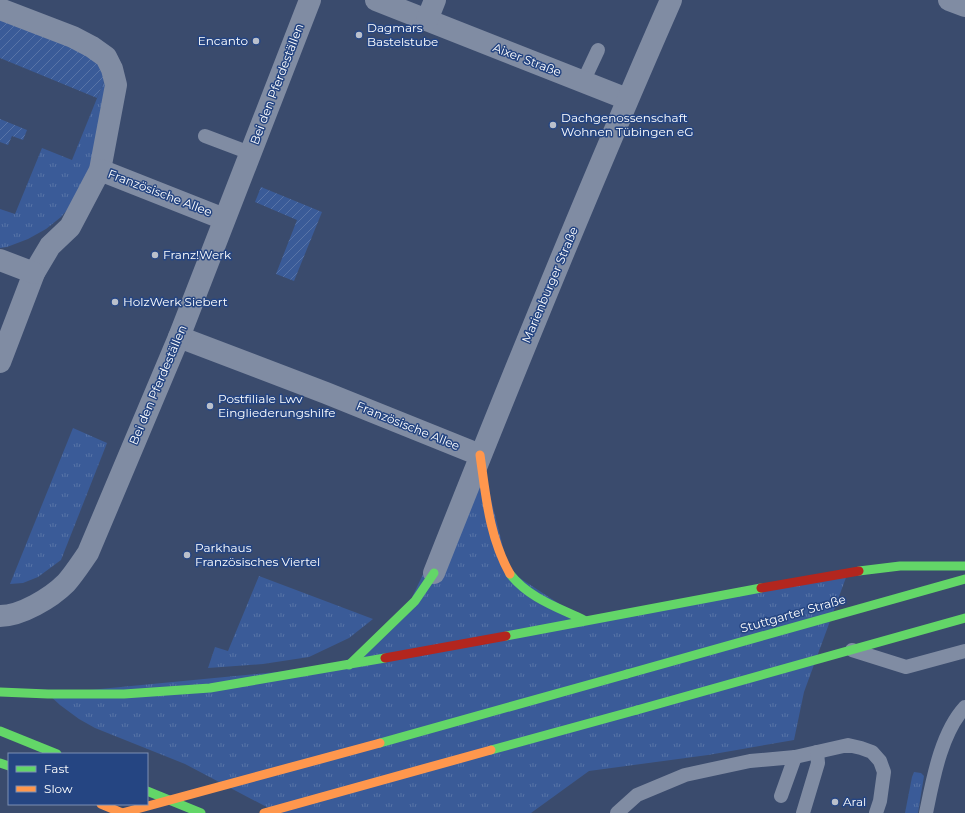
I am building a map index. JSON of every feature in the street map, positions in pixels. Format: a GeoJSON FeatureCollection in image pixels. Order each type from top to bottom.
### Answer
{"type":"FeatureCollection","features":[{"type":"Feature","properties":{"kind":"main road"},"geometry":{"type":"LineString","coordinates":[[480,455],[489,514],[500,555],[509,571],[522,586],[536,596],[584,620]]}},
{"type":"Feature","properties":{"kind":"main road"},"geometry":{"type":"LineString","coordinates":[[0,692],[48,694],[124,694],[210,688],[349,665],[848,572],[900,566],[965,566]]}},
{"type":"Feature","properties":{"kind":"main road"},"geometry":{"type":"LineString","coordinates":[[349,665],[415,601],[434,573]]}},
{"type":"Feature","properties":{"kind":"main road","name":"Stuttgarter Straße"},"geometry":{"type":"LineString","coordinates":[[122,813],[380,743],[965,579]]}},
{"type":"Feature","properties":{"kind":"main road"},"geometry":{"type":"LineString","coordinates":[[264,813],[965,618]]}},
{"type":"Feature","properties":{"kind":"main road"},"geometry":{"type":"LineString","coordinates":[[0,731],[54,753]]}},
{"type":"Feature","properties":{"kind":"main road"},"geometry":{"type":"LineString","coordinates":[[148,791],[201,813]]}},
{"type":"Feature","properties":{"kind":"main road"},"geometry":{"type":"LineString","coordinates":[[103,805],[122,813]]}},
{"type":"Feature","properties":{"kind":"street","name":"Bei den Pferdeställen"},"geometry":{"type":"LineString","coordinates":[[0,616],[23,611],[54,594],[66,582],[88,553],[179,337],[310,0]]}},
{"type":"Feature","properties":{"kind":"street","name":"Aixer Straße"},"geometry":{"type":"LineString","coordinates":[[376,0],[627,99]]}},
{"type":"Feature","properties":{"kind":"street"},"geometry":{"type":"LineString","coordinates":[[427,20],[435,0]]}},
{"type":"Feature","properties":{"kind":"street","name":"Marienburger Straße"},"geometry":{"type":"LineString","coordinates":[[434,573],[480,455],[627,99],[671,0]]}},
{"type":"Feature","properties":{"kind":"street"},"geometry":{"type":"LineString","coordinates":[[949,0],[965,6]]}},
{"type":"Feature","properties":{"kind":"street"},"geometry":{"type":"LineString","coordinates":[[0,9],[73,37],[92,47],[106,57],[112,69],[116,85],[100,170]]}},
{"type":"Feature","properties":{"kind":"street","name":"Französische Allee"},"geometry":{"type":"LineString","coordinates":[[0,362],[34,273],[50,246],[70,227],[100,170],[224,219]]}},
{"type":"Feature","properties":{"kind":"street"},"geometry":{"type":"LineString","coordinates":[[0,260],[34,273]]}},
{"type":"Feature","properties":{"kind":"street","name":"Französische Allee"},"geometry":{"type":"LineString","coordinates":[[179,337],[326,393],[480,455]]}},
{"type":"Feature","properties":{"kind":"lane"},"geometry":{"type":"LineString","coordinates":[[583,82],[598,50]]}},
{"type":"Feature","properties":{"kind":"lane"},"geometry":{"type":"LineString","coordinates":[[205,136],[250,153]]}},
{"type":"Feature","properties":{"kind":"lane"},"geometry":{"type":"LineString","coordinates":[[851,650],[906,667],[965,651]]}},
{"type":"Feature","properties":{"kind":"lane"},"geometry":{"type":"LineString","coordinates":[[926,813],[938,762],[949,730],[957,716],[965,708]]}},
{"type":"Feature","properties":{"kind":"lane"},"geometry":{"type":"LineString","coordinates":[[617,813],[637,794],[685,775],[750,761],[796,757],[848,745],[872,752],[880,761],[884,772],[880,801],[876,813]]}},
{"type":"Feature","properties":{"kind":"lane"},"geometry":{"type":"LineString","coordinates":[[803,813],[818,763],[817,752]]}},
{"type":"Feature","properties":{"kind":"lane"},"geometry":{"type":"LineString","coordinates":[[781,796],[796,757]]}},
{"type":"Feature","properties":{"kind":"green space"},"geometry":{"type":"Polygon","coordinates":[[[0,17],[70,44],[101,63],[106,76],[97,98],[0,58],[0,17]]]}},
{"type":"Feature","properties":{"kind":"green space"},"geometry":{"type":"Polygon","coordinates":[[[106,76],[97,176],[61,217],[46,229],[28,239],[0,248],[0,209],[15,214],[42,148],[72,160],[106,76]]]}},
{"type":"Feature","properties":{"kind":"green space"},"geometry":{"type":"Polygon","coordinates":[[[0,119],[27,130],[23,140],[12,136],[8,145],[0,142],[0,119]]]}},
{"type":"Feature","properties":{"kind":"green space"},"geometry":{"type":"Polygon","coordinates":[[[261,187],[322,212],[294,281],[276,274],[297,220],[255,202],[261,187]]]}},
{"type":"Feature","properties":{"kind":"green space"},"geometry":{"type":"Polygon","coordinates":[[[73,428],[107,443],[61,560],[38,577],[23,583],[10,584],[73,428]]]}},
{"type":"Feature","properties":{"kind":"green space"},"geometry":{"type":"Polygon","coordinates":[[[480,455],[509,571],[584,620],[848,572],[804,692],[794,740],[708,755],[589,771],[531,813],[278,813],[185,764],[95,728],[79,719],[48,694],[349,665],[406,610],[480,455]]]}},
{"type":"Feature","properties":{"kind":"green space"},"geometry":{"type":"Polygon","coordinates":[[[259,576],[373,619],[349,638],[309,657],[263,664],[208,668],[215,647],[228,651],[259,576]]]}},
{"type":"Feature","properties":{"kind":"green space"},"geometry":{"type":"Polygon","coordinates":[[[914,772],[921,773],[924,776],[918,813],[905,813],[912,777],[914,772]]]}},
{"type":"Feature","properties":{"kind":"traffic: fast"},"geometry":{"type":"LineString","coordinates":[[859,571],[900,566],[965,566]]}},
{"type":"Feature","properties":{"kind":"traffic: fast"},"geometry":{"type":"LineString","coordinates":[[349,665],[415,601],[434,573]]}},
{"type":"Feature","properties":{"kind":"traffic: fast"},"geometry":{"type":"LineString","coordinates":[[510,574],[535,596],[584,620]]}},
{"type":"Feature","properties":{"kind":"traffic: fast"},"geometry":{"type":"LineString","coordinates":[[627,674],[965,579]]}},
{"type":"Feature","properties":{"kind":"traffic: fast"},"geometry":{"type":"LineString","coordinates":[[506,636],[761,588]]}},
{"type":"Feature","properties":{"kind":"traffic: fast"},"geometry":{"type":"LineString","coordinates":[[637,710],[965,618]]}},
{"type":"Feature","properties":{"kind":"traffic: fast"},"geometry":{"type":"LineString","coordinates":[[0,692],[48,694],[124,694],[210,688],[385,658]]}},
{"type":"Feature","properties":{"kind":"traffic: fast"},"geometry":{"type":"LineString","coordinates":[[380,743],[627,674]]}},
{"type":"Feature","properties":{"kind":"traffic: fast"},"geometry":{"type":"LineString","coordinates":[[491,750],[637,710]]}},
{"type":"Feature","properties":{"kind":"traffic: fast"},"geometry":{"type":"LineString","coordinates":[[0,731],[55,753]]}},
{"type":"Feature","properties":{"kind":"traffic: fast"},"geometry":{"type":"LineString","coordinates":[[0,763],[8,766]]}},
{"type":"Feature","properties":{"kind":"traffic: fast"},"geometry":{"type":"LineString","coordinates":[[148,791],[201,813]]}},
{"type":"Feature","properties":{"kind":"traffic: slow"},"geometry":{"type":"LineString","coordinates":[[480,455],[489,516],[497,546],[510,574]]}},
{"type":"Feature","properties":{"kind":"traffic: slow"},"geometry":{"type":"LineString","coordinates":[[122,813],[380,743]]}},
{"type":"Feature","properties":{"kind":"traffic: slow"},"geometry":{"type":"LineString","coordinates":[[264,813],[491,750]]}},
{"type":"Feature","properties":{"kind":"traffic: slow"},"geometry":{"type":"LineString","coordinates":[[103,805],[122,813]]}},
{"type":"Feature","properties":{"kind":"traffic: jam"},"geometry":{"type":"LineString","coordinates":[[761,588],[859,571]]}},
{"type":"Feature","properties":{"kind":"traffic: jam"},"geometry":{"type":"LineString","coordinates":[[385,658],[506,636]]}},
{"type":"Feature","properties":{"kind":"place","name":"Dagmars Bastelstube"},"geometry":{"type":"Point","coordinates":[359,35]}},
{"type":"Feature","properties":{"kind":"place","name":"Encanto"},"geometry":{"type":"Point","coordinates":[256,41]}},
{"type":"Feature","properties":{"kind":"place","name":"Dachgenossenschaft Wohnen Tübingen eG"},"geometry":{"type":"Point","coordinates":[553,125]}},
{"type":"Feature","properties":{"kind":"place","name":"Franz!Werk"},"geometry":{"type":"Point","coordinates":[155,255]}},
{"type":"Feature","properties":{"kind":"place","name":"HolzWerk Siebert"},"geometry":{"type":"Point","coordinates":[115,302]}},
{"type":"Feature","properties":{"kind":"place","name":"Postfiliale Lwv Eingliederungshilfe"},"geometry":{"type":"Point","coordinates":[210,406]}},
{"type":"Feature","properties":{"kind":"place","name":"Parkhaus Französisches Viertel"},"geometry":{"type":"Point","coordinates":[187,555]}},
{"type":"Feature","properties":{"kind":"place","name":"Aral"},"geometry":{"type":"Point","coordinates":[835,802]}}]}
